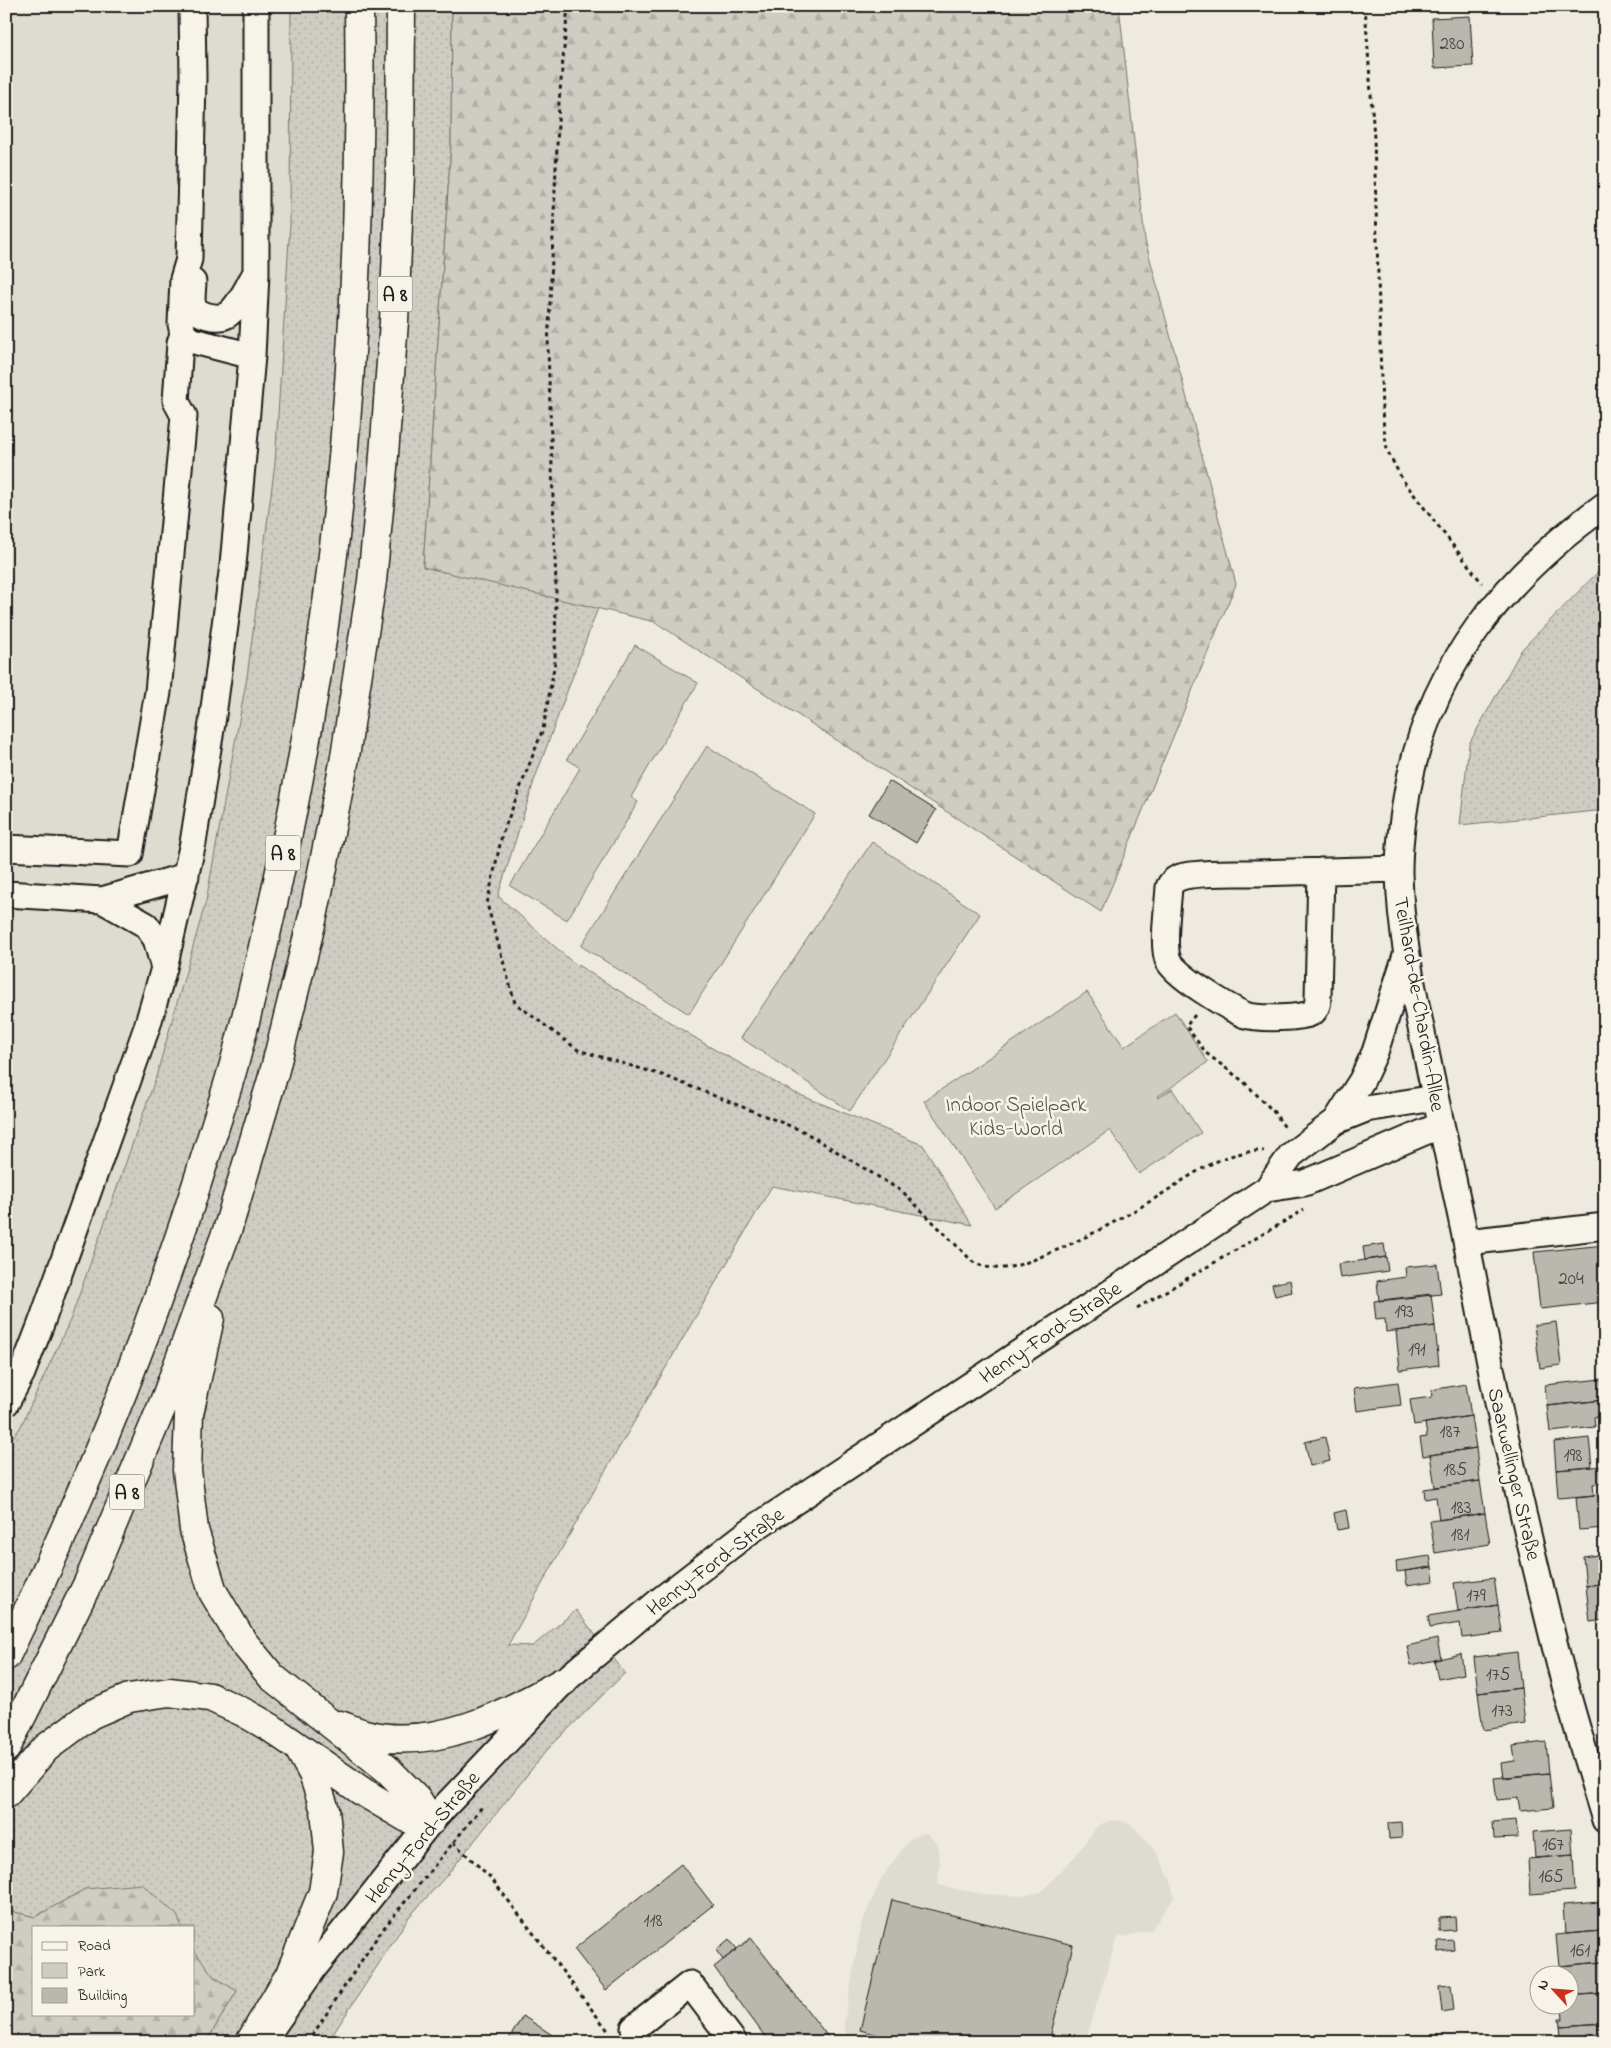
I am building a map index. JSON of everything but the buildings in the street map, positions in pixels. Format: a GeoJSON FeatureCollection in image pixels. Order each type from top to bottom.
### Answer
{"type":"FeatureCollection","features":[{"type":"Feature","properties":{"kind":"highway","name":"A 8"},"geometry":{"type":"LineString","coordinates":[[6,1656],[51,1563],[126,1386],[182,1229],[235,1060],[271,908],[303,755],[327,598],[342,470],[352,324],[358,174],[359,6]]}},
{"type":"Feature","properties":{"kind":"highway","name":"A 8"},"geometry":{"type":"LineString","coordinates":[[6,1748],[88,1583],[166,1397],[228,1228],[274,1073],[314,912],[344,763],[372,581],[394,322],[400,175],[401,6]]}},
{"type":"Feature","properties":{"kind":"highway"},"geometry":{"type":"LineString","coordinates":[[228,1228],[189,1414],[187,1470],[194,1530],[213,1592],[243,1642],[272,1677],[387,1769],[417,1799],[431,1821]]}},
{"type":"Feature","properties":{"kind":"highway"},"geometry":{"type":"LineString","coordinates":[[325,1719],[366,1734],[407,1739],[450,1732],[485,1722],[520,1707],[564,1681]]}},
{"type":"Feature","properties":{"kind":"highway"},"geometry":{"type":"LineString","coordinates":[[6,1794],[46,1748],[90,1715],[129,1698],[169,1692],[210,1697],[245,1713],[271,1728],[363,1792],[407,1818],[431,1821]]}},
{"type":"Feature","properties":{"kind":"highway"},"geometry":{"type":"LineString","coordinates":[[250,2042],[290,1974],[323,1892],[329,1852],[326,1810],[313,1774],[298,1748]]}},
{"type":"Feature","properties":{"kind":"street"},"geometry":{"type":"LineString","coordinates":[[192,6],[192,135],[189,259],[193,280],[193,305],[196,310],[205,315],[219,318],[227,315],[237,305],[256,274]]}},
{"type":"Feature","properties":{"kind":"street"},"geometry":{"type":"LineString","coordinates":[[6,1403],[22,1373],[41,1324],[147,1027],[164,968],[186,876],[212,723],[230,585],[252,356],[256,274],[256,6]]}},
{"type":"Feature","properties":{"kind":"street"},"geometry":{"type":"LineString","coordinates":[[6,848],[130,854],[150,746],[164,636],[184,416],[176,401],[180,343],[183,334],[181,324],[183,279],[189,259]]}},
{"type":"Feature","properties":{"kind":"street"},"geometry":{"type":"LineString","coordinates":[[183,334],[190,340],[252,356]]}},
{"type":"Feature","properties":{"kind":"street","name":"Teilhard-de-Chardin-Allee"},"geometry":{"type":"LineString","coordinates":[[1441,1125],[1407,950],[1402,913],[1399,869],[1402,826],[1408,785],[1423,730],[1443,683],[1468,640],[1496,601],[1528,567],[1567,532],[1605,505]]}},
{"type":"Feature","properties":{"kind":"street"},"geometry":{"type":"LineString","coordinates":[[1321,871],[1318,1005],[1312,1013],[1302,1016],[1258,1017],[1247,1015],[1178,973],[1170,964],[1167,958],[1166,942],[1169,887],[1174,880],[1192,875],[1321,871],[1399,869]]}},
{"type":"Feature","properties":{"kind":"street"},"geometry":{"type":"LineString","coordinates":[[6,894],[102,900],[186,876]]}},
{"type":"Feature","properties":{"kind":"street"},"geometry":{"type":"LineString","coordinates":[[102,900],[141,920],[146,925],[156,939],[164,968]]}},
{"type":"Feature","properties":{"kind":"street"},"geometry":{"type":"LineString","coordinates":[[1336,1121],[1362,1080],[1375,1052],[1407,950]]}},
{"type":"Feature","properties":{"kind":"street","name":"Henry-Ford-Straße"},"geometry":{"type":"LineString","coordinates":[[262,2042],[314,1968],[431,1821],[564,1681],[658,1602],[750,1531],[1267,1189],[1296,1152],[1336,1121],[1366,1108],[1435,1098]]}},
{"type":"Feature","properties":{"kind":"street","name":"Henry-Ford-Straße"},"geometry":{"type":"LineString","coordinates":[[1267,1189],[1305,1183],[1441,1125]]}},
{"type":"Feature","properties":{"kind":"street","name":"Saarwellinger Straße"},"geometry":{"type":"LineString","coordinates":[[1441,1125],[1467,1242],[1502,1420],[1562,1672],[1605,1820]]}},
{"type":"Feature","properties":{"kind":"street"},"geometry":{"type":"LineString","coordinates":[[1467,1242],[1605,1226]]}},
{"type":"Feature","properties":{"kind":"street"},"geometry":{"type":"LineString","coordinates":[[623,2032],[690,1984],[734,2042]]}},
{"type":"Feature","properties":{"kind":"path"},"geometry":{"type":"LineString","coordinates":[[568,6],[559,102],[548,348],[556,586],[555,662],[543,728],[502,835],[487,904],[515,1003],[578,1050],[662,1076],[803,1131],[904,1192],[973,1262],[980,1266],[997,1269],[1011,1268],[1100,1231],[1209,1164],[1242,1153],[1259,1151],[1296,1152]]}},
{"type":"Feature","properties":{"kind":"path"},"geometry":{"type":"LineString","coordinates":[[1365,6],[1374,138],[1382,412],[1387,450],[1402,479],[1496,601]]}},
{"type":"Feature","properties":{"kind":"path"},"geometry":{"type":"LineString","coordinates":[[1199,1014],[1196,1014],[1186,1026],[1206,1052],[1244,1082],[1273,1111],[1296,1152]]}},
{"type":"Feature","properties":{"kind":"path"},"geometry":{"type":"LineString","coordinates":[[1133,1310],[1311,1206]]}},
{"type":"Feature","properties":{"kind":"path"},"geometry":{"type":"LineString","coordinates":[[308,2042],[379,1934],[484,1804]]}},
{"type":"Feature","properties":{"kind":"path"},"geometry":{"type":"LineString","coordinates":[[431,1821],[491,1878],[623,2032]]}},
{"type":"Feature","properties":{"kind":"shaded area"},"geometry":{"type":"Polygon","coordinates":[[[6,6],[291,6],[290,224],[275,463],[247,677],[206,901],[156,1077],[71,1318],[20,1428],[6,1446],[6,6]]]}},
{"type":"Feature","properties":{"kind":"shaded area"},"geometry":{"type":"Polygon","coordinates":[[[1113,1820],[1123,1821],[1133,1826],[1157,1853],[1171,1881],[1174,1898],[1151,1930],[1117,1938],[1085,2042],[847,2042],[844,2024],[861,1925],[882,1877],[910,1839],[927,1833],[938,1845],[940,1861],[938,1884],[948,1888],[985,1894],[1021,1896],[1041,1892],[1076,1855],[1098,1825],[1113,1820]]]}},
{"type":"Feature","properties":{"kind":"green space"},"geometry":{"type":"Polygon","coordinates":[[[291,6],[452,6],[451,145],[423,566],[598,608],[535,778],[498,896],[571,961],[710,1047],[793,1092],[923,1145],[972,1225],[772,1186],[599,1482],[508,1645],[533,1646],[576,1610],[625,1673],[547,1750],[447,1875],[409,1917],[328,2042],[206,2042],[237,1991],[218,1979],[197,1958],[195,1953],[195,1926],[182,1926],[176,1915],[85,1889],[35,1917],[6,1910],[6,1446],[20,1428],[71,1318],[156,1077],[206,901],[247,677],[275,463],[290,224],[291,6]]]}},
{"type":"Feature","properties":{"kind":"green space"},"geometry":{"type":"Polygon","coordinates":[[[452,6],[1119,6],[1145,240],[1236,584],[1101,912],[655,622],[423,567],[451,145],[452,6]]]}},
{"type":"Feature","properties":{"kind":"green space"},"geometry":{"type":"Polygon","coordinates":[[[1605,565],[1605,810],[1460,825],[1469,744],[1522,649],[1605,565]]]}},
{"type":"Feature","properties":{"kind":"green space"},"geometry":{"type":"Polygon","coordinates":[[[635,645],[698,683],[631,797],[638,802],[567,920],[510,886],[580,768],[567,759],[635,645]]]}},
{"type":"Feature","properties":{"kind":"green space"},"geometry":{"type":"Polygon","coordinates":[[[707,746],[815,814],[689,1014],[581,946],[707,746]]]}},
{"type":"Feature","properties":{"kind":"green space"},"geometry":{"type":"Polygon","coordinates":[[[872,842],[980,914],[850,1111],[741,1038],[872,842]]]}},
{"type":"Feature","properties":{"kind":"green space","name":"Indoor Spielpark Kids-World"},"geometry":{"type":"Polygon","coordinates":[[[1087,992],[1124,1047],[1175,1012],[1208,1062],[1157,1097],[1172,1089],[1201,1133],[1139,1174],[1110,1130],[995,1208],[924,1101],[1087,992]]]}},
{"type":"Feature","properties":{"kind":"green space"},"geometry":{"type":"Polygon","coordinates":[[[142,1884],[177,1915],[182,1926],[32,1926],[32,2016],[195,2016],[195,1951],[214,1977],[237,1991],[206,2042],[6,2042],[6,1910],[35,1917],[85,1889],[142,1884]]]}}]}
